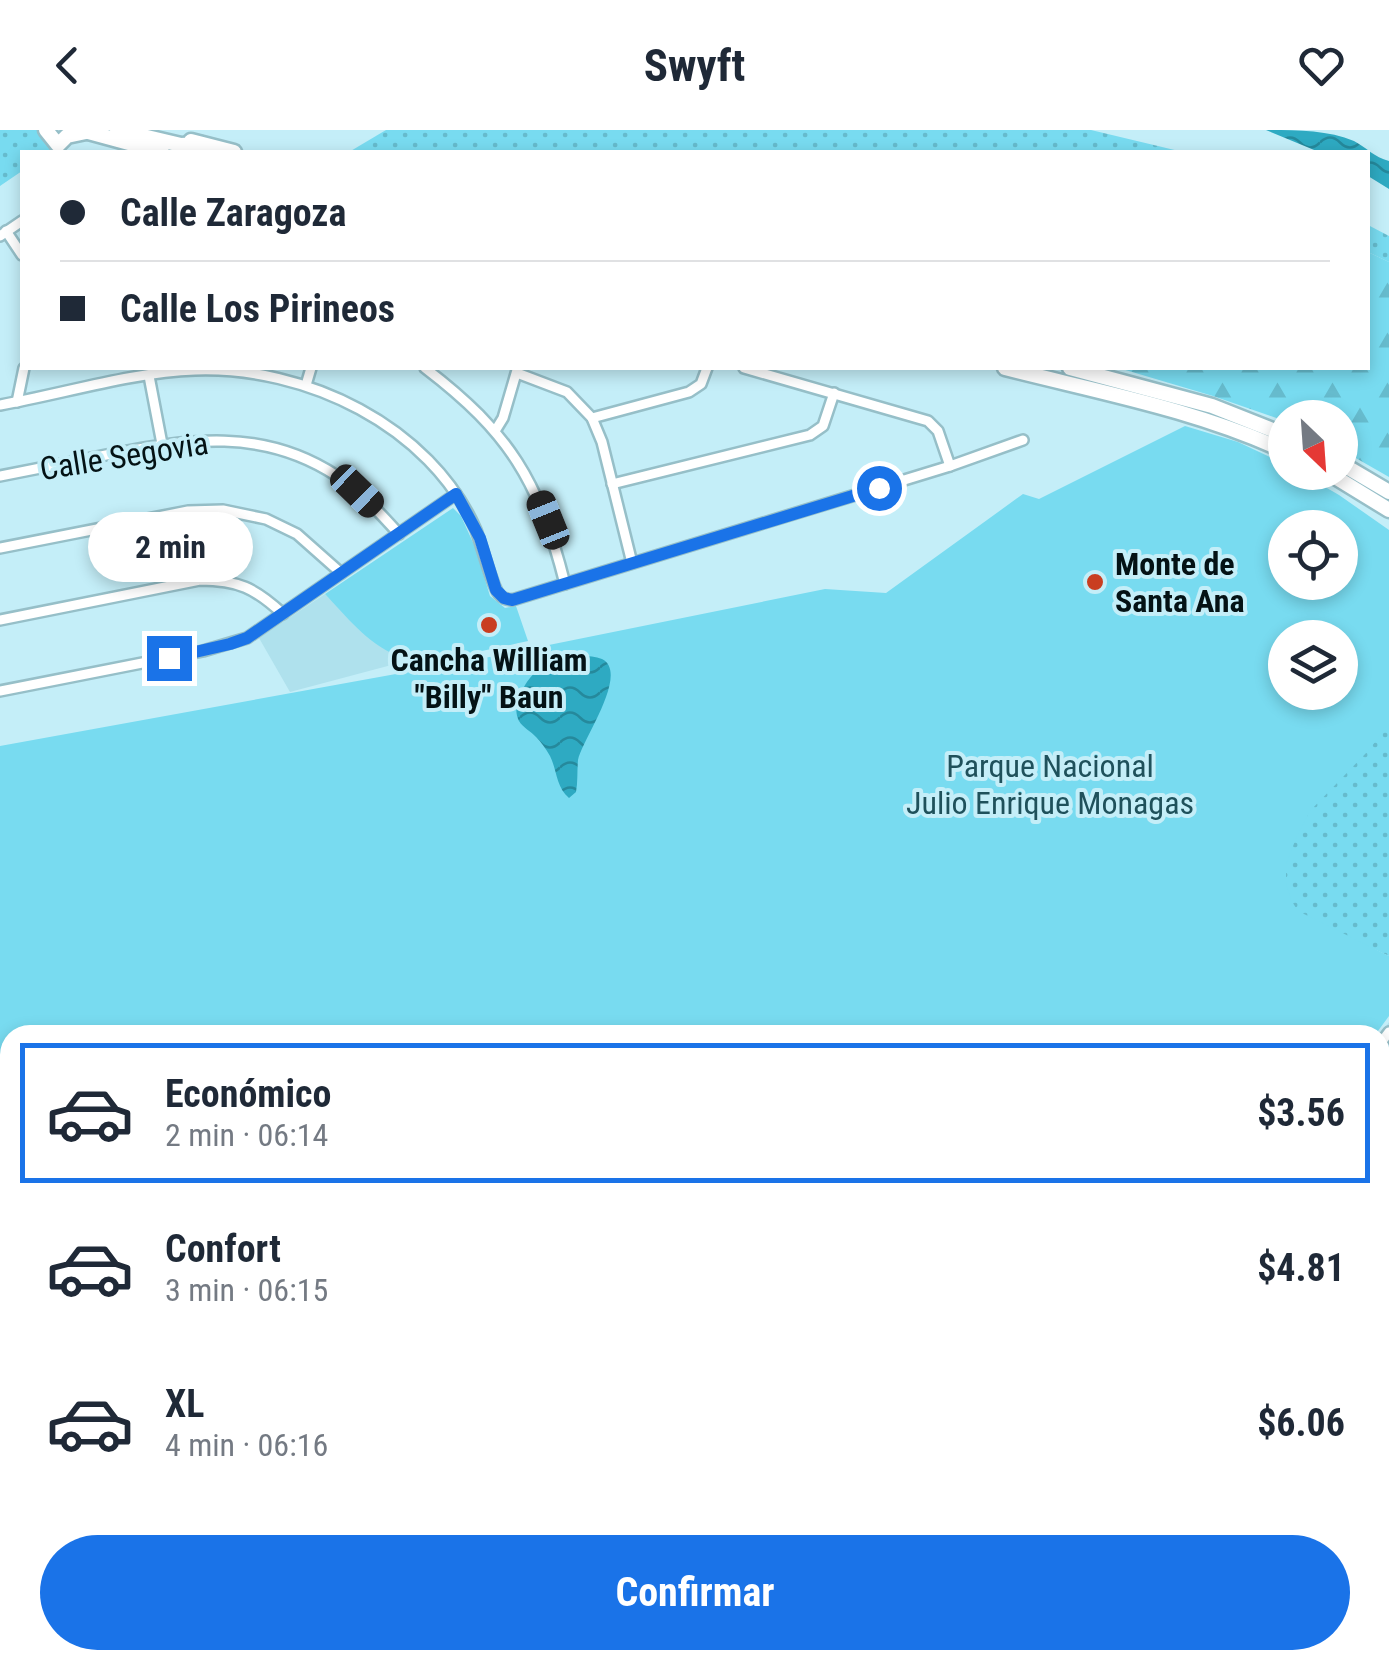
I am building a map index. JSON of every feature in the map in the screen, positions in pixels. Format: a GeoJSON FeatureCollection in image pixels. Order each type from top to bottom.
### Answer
{"type":"FeatureCollection","features":[{"type":"Feature","properties":{"kind":"main road"},"geometry":{"type":"LineString","coordinates":[[46,130],[58,143],[83,131],[154,150]]}},
{"type":"Feature","properties":{"kind":"main road"},"geometry":{"type":"LineString","coordinates":[[117,130],[181,145],[200,144]]}},
{"type":"Feature","properties":{"kind":"main road"},"geometry":{"type":"LineString","coordinates":[[152,130],[226,150]]}},
{"type":"Feature","properties":{"kind":"main road"},"geometry":{"type":"LineString","coordinates":[[1013,370],[1200,418],[1268,444]]}},
{"type":"Feature","properties":{"kind":"main road"},"geometry":{"type":"LineString","coordinates":[[1077,370],[1212,406],[1268,428]]}},
{"type":"Feature","properties":{"kind":"main road"},"geometry":{"type":"LineString","coordinates":[[1358,474],[1389,492]]}},
{"type":"Feature","properties":{"kind":"main road"},"geometry":{"type":"LineString","coordinates":[[1356,490],[1389,510]]}},
{"type":"Feature","properties":{"kind":"street"},"geometry":{"type":"LineString","coordinates":[[3,234],[20,254]]}},
{"type":"Feature","properties":{"kind":"street"},"geometry":{"type":"LineString","coordinates":[[17,402],[24,370]]}},
{"type":"Feature","properties":{"kind":"street"},"geometry":{"type":"LineString","coordinates":[[0,404],[192,370],[232,370],[306,385],[348,402],[394,431],[430,463],[456,494],[480,538],[499,595],[512,600],[1023,440]]}},
{"type":"Feature","properties":{"kind":"street"},"geometry":{"type":"LineString","coordinates":[[306,385],[311,370]]}},
{"type":"Feature","properties":{"kind":"street"},"geometry":{"type":"LineString","coordinates":[[495,431],[518,370],[567,392],[592,418],[602,442],[632,563]]}},
{"type":"Feature","properties":{"kind":"street"},"geometry":{"type":"LineString","coordinates":[[592,418],[689,392],[701,384],[705,370]]}},
{"type":"Feature","properties":{"kind":"street"},"geometry":{"type":"LineString","coordinates":[[751,370],[928,421],[938,432],[950,466]]}},
{"type":"Feature","properties":{"kind":"street"},"geometry":{"type":"LineString","coordinates":[[441,373],[518,462],[539,500],[565,584]]}},
{"type":"Feature","properties":{"kind":"street"},"geometry":{"type":"LineString","coordinates":[[149,376],[162,444]]}},
{"type":"Feature","properties":{"kind":"street"},"geometry":{"type":"LineString","coordinates":[[612,484],[810,435],[827,419],[834,393]]}},
{"type":"Feature","properties":{"kind":"street","name":"Calle Segovia"},"geometry":{"type":"LineString","coordinates":[[0,476],[162,444],[237,440],[296,455],[325,469],[357,491],[398,534]]}},
{"type":"Feature","properties":{"kind":"street"},"geometry":{"type":"LineString","coordinates":[[0,691],[247,638],[456,494]]}},
{"type":"Feature","properties":{"kind":"street"},"geometry":{"type":"LineString","coordinates":[[0,548],[188,511],[222,510],[266,520],[296,534],[341,574]]}},
{"type":"Feature","properties":{"kind":"street"},"geometry":{"type":"LineString","coordinates":[[0,620],[200,580],[242,584],[282,614]]}},
{"type":"Feature","properties":{"kind":"shaded area"},"geometry":{"type":"Polygon","coordinates":[[[325,594],[376,642],[399,656],[414,659],[290,692],[259,638],[325,594]]]}},
{"type":"Feature","properties":{"kind":"green space"},"geometry":{"type":"Polygon","coordinates":[[[0,130],[38,130],[51,150],[20,150],[20,172],[0,186],[0,130]]]}},
{"type":"Feature","properties":{"kind":"green space"},"geometry":{"type":"Polygon","coordinates":[[[386,130],[1091,130],[1175,150],[352,150],[386,130]]]}},
{"type":"Feature","properties":{"kind":"green space"},"geometry":{"type":"Polygon","coordinates":[[[1370,226],[1389,236],[1389,262],[1370,253],[1370,226]]]}},
{"type":"Feature","properties":{"kind":"green space"},"geometry":{"type":"Polygon","coordinates":[[[1370,253],[1389,262],[1389,477],[1358,459],[1358,400],[1268,400],[1268,415],[1125,370],[1370,370],[1370,253]]]}},
{"type":"Feature","properties":{"kind":"green space","name":"Parque Nacional Julio Enrique Monagas"},"geometry":{"type":"Polygon","coordinates":[[[1185,426],[1268,456],[1268,490],[1330,490],[1389,530],[1389,724],[1310,811],[1286,864],[1286,883],[1298,911],[1389,956],[1389,1016],[1382,1025],[0,1025],[0,746],[495,656],[825,589],[886,593],[1023,494],[1039,499],[1185,426]]]}},
{"type":"Feature","properties":{"kind":"green space"},"geometry":{"type":"Polygon","coordinates":[[[453,508],[461,516],[475,547],[490,596],[505,608],[516,606],[528,641],[443,657],[396,655],[367,636],[325,594],[453,508]]]}},
{"type":"Feature","properties":{"kind":"green space"},"geometry":{"type":"Polygon","coordinates":[[[1389,697],[1389,956],[1301,933],[1260,867],[1389,697]]]}},
{"type":"Feature","properties":{"kind":"water"},"geometry":{"type":"Polygon","coordinates":[[[1266,130],[1344,137],[1368,150],[1314,150],[1266,130]]]}},
{"type":"Feature","properties":{"kind":"water"},"geometry":{"type":"Polygon","coordinates":[[[1370,152],[1389,161],[1389,189],[1370,177],[1370,152]]]}},
{"type":"Feature","properties":{"kind":"water"},"geometry":{"type":"Polygon","coordinates":[[[570,656],[602,659],[611,678],[581,750],[576,792],[569,798],[559,784],[548,753],[521,723],[516,710],[532,675],[553,661],[570,656]]]}},
{"type":"Feature","properties":{"kind":"place","name":"Monte de Santa Ana"},"geometry":{"type":"Point","coordinates":[1095,582]}},
{"type":"Feature","properties":{"kind":"place","name":"Cancha William \"Billy\" Baun"},"geometry":{"type":"Point","coordinates":[489,625]}},
{"type":"Feature","properties":{"kind":"route"},"geometry":{"type":"LineString","coordinates":[[169,658],[247,638],[456,494],[480,538],[496,590],[512,600],[879,488]]}}]}
